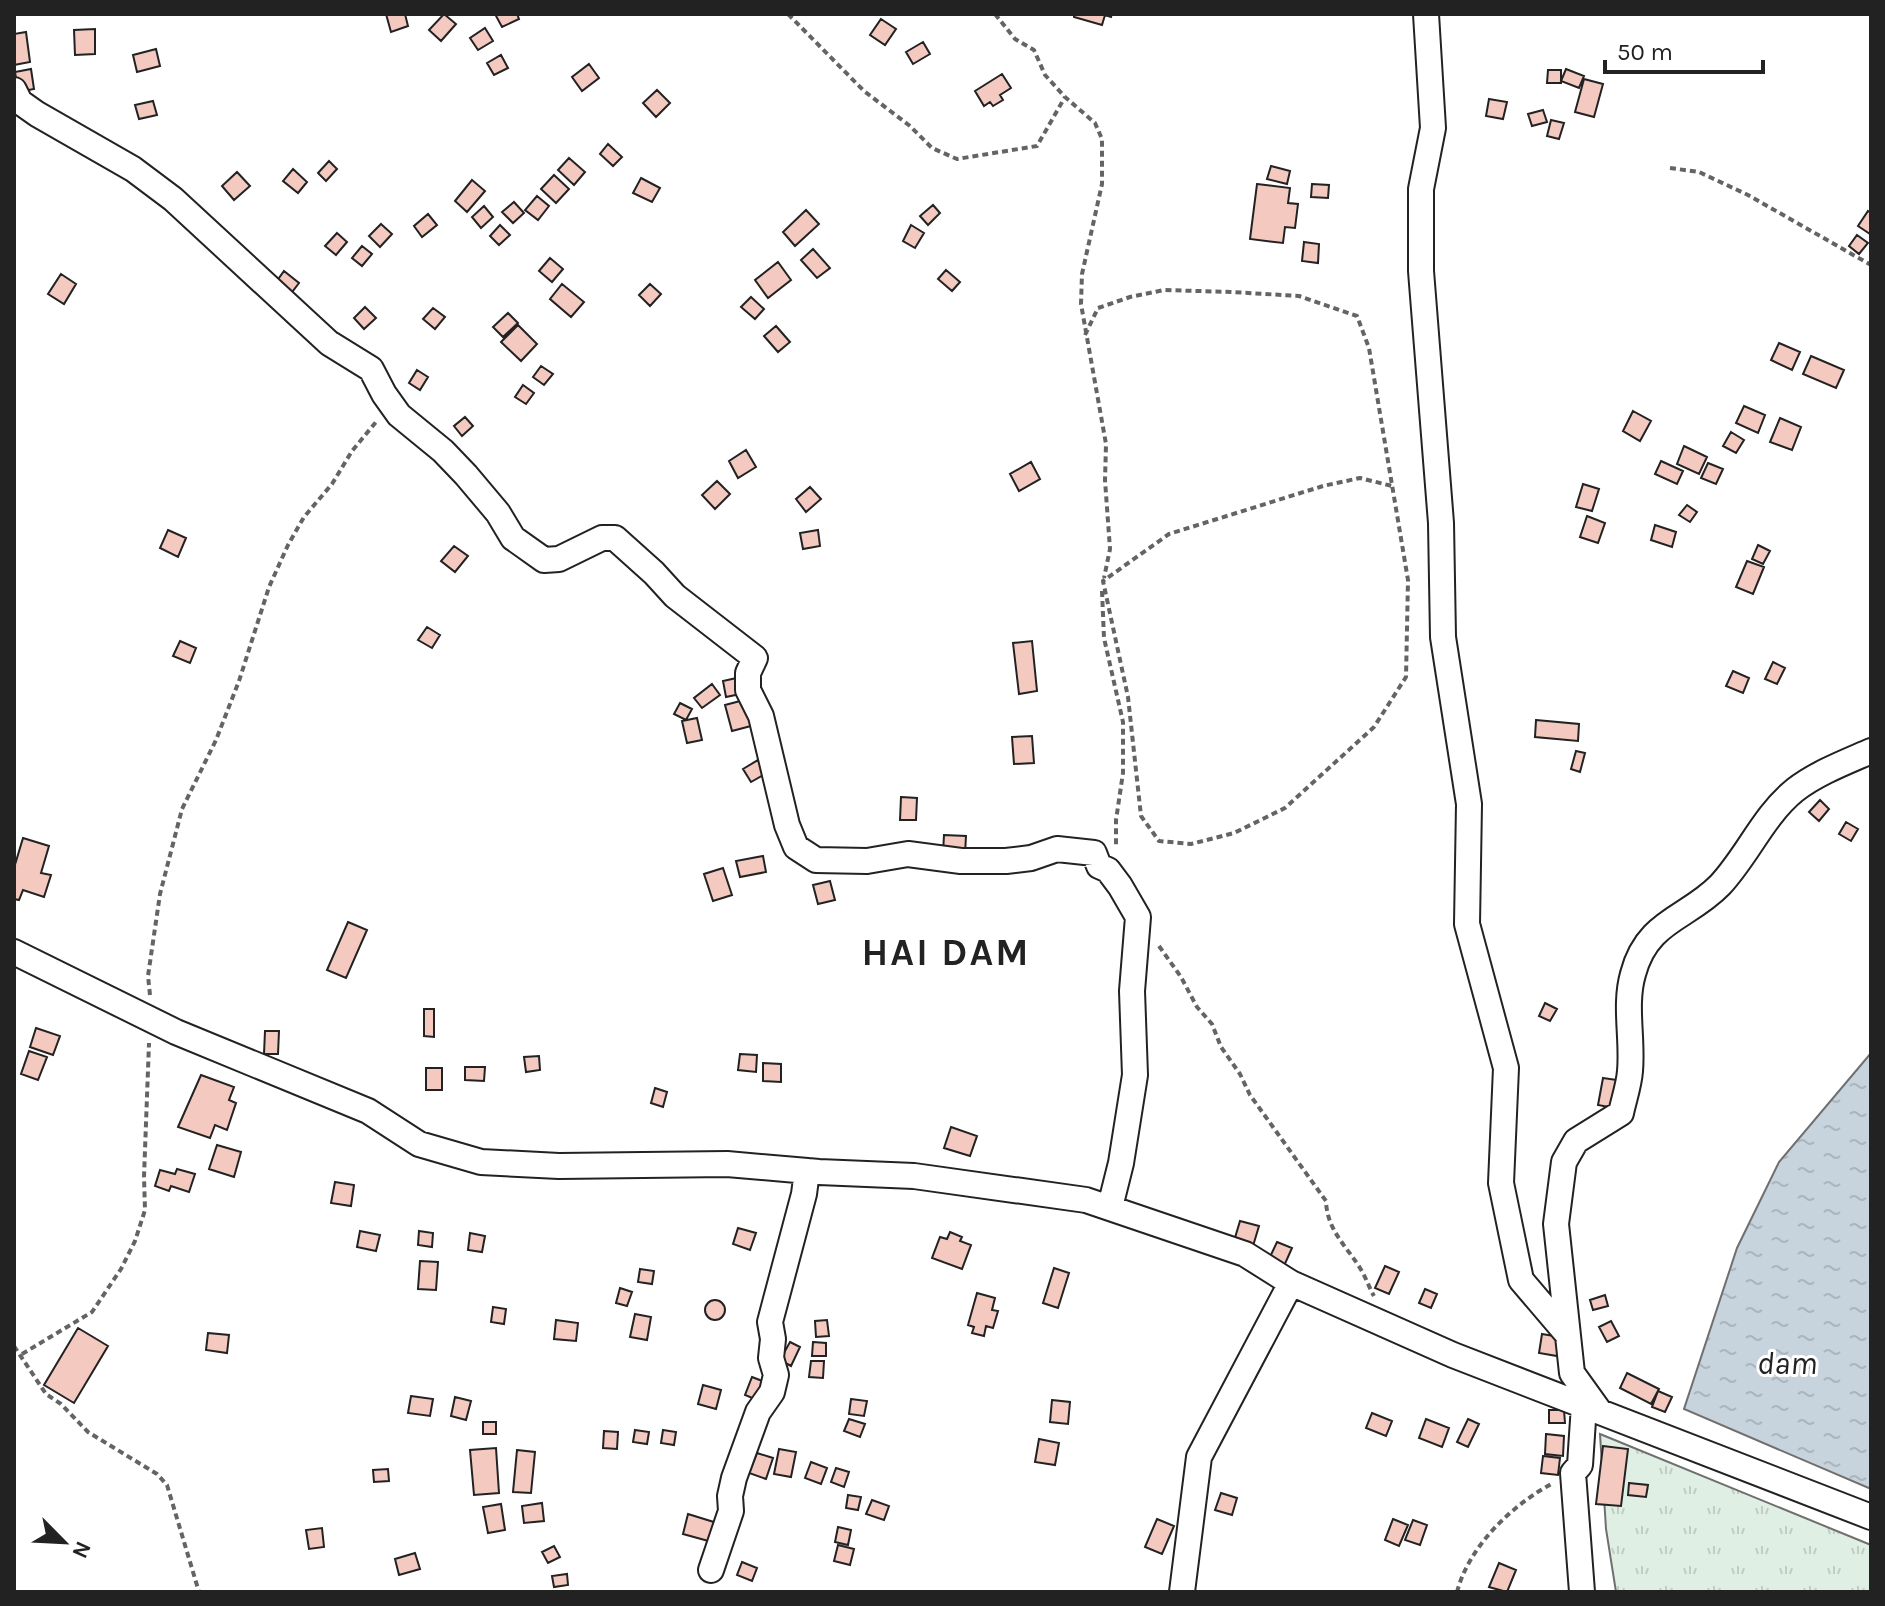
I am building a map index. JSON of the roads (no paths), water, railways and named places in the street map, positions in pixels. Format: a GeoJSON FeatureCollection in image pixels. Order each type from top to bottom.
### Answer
{"type":"FeatureCollection","features":[{"type":"Feature","properties":{"kind":"street"},"geometry":{"type":"LineString","coordinates":[[1426,14],[1433,128],[1421,189],[1421,271],[1441,523],[1443,637],[1469,804],[1467,924],[1506,1068],[1501,1183],[1521,1280],[1567,1334]]}},
{"type":"Feature","properties":{"kind":"street"},"geometry":{"type":"LineString","coordinates":[[14,90],[20,102],[37,114],[133,169],[173,199],[329,343],[371,369],[399,415],[466,475],[498,513],[513,538],[544,560],[559,559],[602,538],[615,538],[675,596],[755,658],[748,673],[748,690],[761,716],[787,825],[796,847],[816,860],[867,861],[908,854],[961,861],[1006,861],[1031,858],[1057,849],[1094,853],[1099,866],[1108,870],[1138,917],[1132,991],[1135,1075],[1121,1163],[1110,1207]]}},
{"type":"Feature","properties":{"kind":"street"},"geometry":{"type":"LineString","coordinates":[[1582,1592],[1573,1473],[1580,1465],[1592,1408],[1572,1373],[1567,1334],[1556,1224],[1564,1162],[1576,1141],[1621,1113],[1630,1070],[1632,975],[1642,950],[1664,924],[1717,888],[1733,870],[1773,810],[1797,788],[1871,751]]}},
{"type":"Feature","properties":{"kind":"street"},"geometry":{"type":"LineString","coordinates":[[14,952],[176,1032],[368,1111],[419,1144],[481,1162],[559,1166],[727,1164],[914,1176],[1086,1200],[1110,1207],[1245,1254],[1291,1283],[1453,1355],[1871,1517]]}},
{"type":"Feature","properties":{"kind":"street"},"geometry":{"type":"LineString","coordinates":[[711,1570],[731,1511],[734,1478],[758,1412],[772,1392],[776,1375],[771,1358],[773,1339],[770,1322],[804,1194],[807,1171]]}},
{"type":"Feature","properties":{"kind":"street"},"geometry":{"type":"LineString","coordinates":[[1182,1592],[1199,1457],[1291,1283]]}},
{"type":"Feature","properties":{"kind":"water","name":"dam"},"geometry":{"type":"Polygon","coordinates":[[[1871,1053],[1871,1489],[1684,1409],[1737,1248],[1779,1162],[1871,1053]]]}},
{"type":"Feature","properties":{"kind":"district","name":"HAI DAM"},"geometry":{"type":"Point","coordinates":[946,952]}}]}
